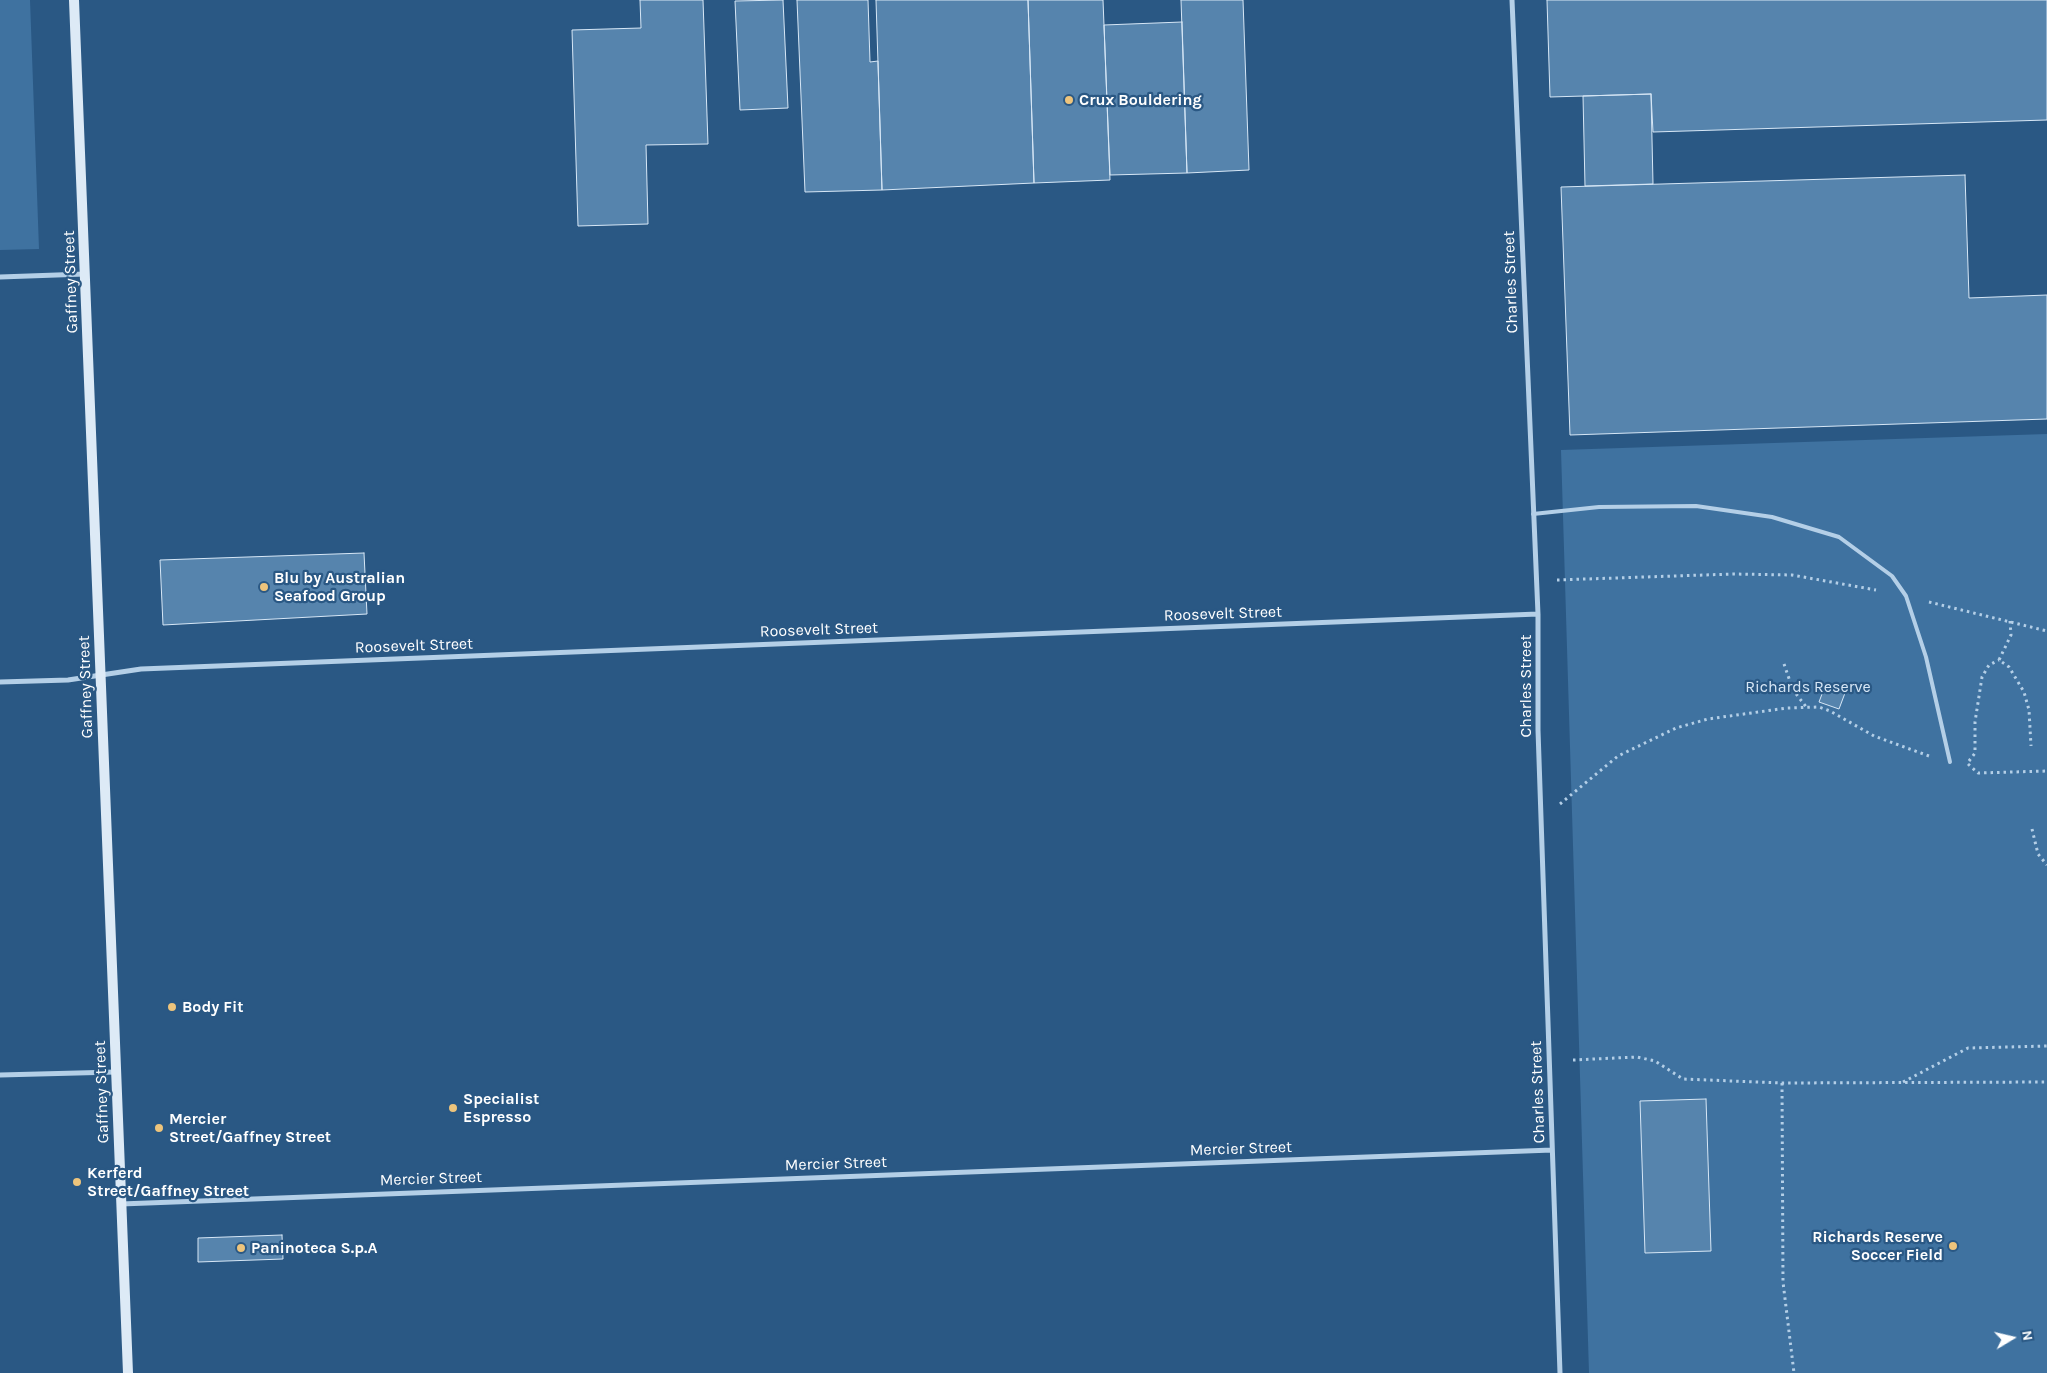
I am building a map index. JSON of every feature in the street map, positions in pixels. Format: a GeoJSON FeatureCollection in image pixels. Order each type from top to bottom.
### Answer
{"type":"FeatureCollection","features":[{"type":"Feature","properties":{"kind":"main road","name":"Gaffney Street"},"geometry":{"type":"LineString","coordinates":[[74,0],[128,1373]]}},
{"type":"Feature","properties":{"kind":"street","name":"Charles Street"},"geometry":{"type":"LineString","coordinates":[[1512,0],[1538,614],[1538,730],[1560,1373]]}},
{"type":"Feature","properties":{"kind":"street"},"geometry":{"type":"LineString","coordinates":[[0,277],[86,274]]}},
{"type":"Feature","properties":{"kind":"street","name":"Roosevelt Street"},"geometry":{"type":"LineString","coordinates":[[0,682],[68,680],[151,669],[1538,614]]}},
{"type":"Feature","properties":{"kind":"street"},"geometry":{"type":"LineString","coordinates":[[0,1075],[116,1072]]}},
{"type":"Feature","properties":{"kind":"street","name":"Mercier Street"},"geometry":{"type":"LineString","coordinates":[[121,1204],[1552,1150]]}},
{"type":"Feature","properties":{"kind":"lane"},"geometry":{"type":"LineString","coordinates":[[1533,514],[1599,506],[1696,506],[1772,517],[1839,537],[1892,576],[1906,596],[1926,657],[1950,762]]}},
{"type":"Feature","properties":{"kind":"path"},"geometry":{"type":"LineString","coordinates":[[1536,581],[1733,574],[1792,575],[1853,584],[2047,631]]}},
{"type":"Feature","properties":{"kind":"path"},"geometry":{"type":"LineString","coordinates":[[1967,763],[1975,753],[1976,722],[1982,677],[1988,665],[2000,660],[2011,635],[2010,622]]}},
{"type":"Feature","properties":{"kind":"path"},"geometry":{"type":"LineString","coordinates":[[2000,660],[2008,667],[2024,692],[2030,710],[2031,746]]}},
{"type":"Feature","properties":{"kind":"path"},"geometry":{"type":"LineString","coordinates":[[1784,664],[1794,690],[1807,708]]}},
{"type":"Feature","properties":{"kind":"path"},"geometry":{"type":"LineString","coordinates":[[1541,818],[1618,756],[1676,728],[1708,719],[1787,708],[1819,708],[1830,711],[1874,736],[1950,762],[1967,763],[1978,772],[2047,771]]}},
{"type":"Feature","properties":{"kind":"path"},"geometry":{"type":"LineString","coordinates":[[2032,829],[2038,854],[2047,865]]}},
{"type":"Feature","properties":{"kind":"path"},"geometry":{"type":"LineString","coordinates":[[1902,1082],[1968,1048],[2047,1046]]}},
{"type":"Feature","properties":{"kind":"path"},"geometry":{"type":"LineString","coordinates":[[1573,1060],[1637,1057],[1655,1061],[1683,1079],[1782,1083],[2047,1082]]}},
{"type":"Feature","properties":{"kind":"path"},"geometry":{"type":"LineString","coordinates":[[1782,1083],[1783,1282],[1794,1371],[1789,1373]]}},
{"type":"Feature","properties":{"kind":"green space"},"geometry":{"type":"Polygon","coordinates":[[[0,0],[30,0],[39,249],[0,250],[0,0]]]}},
{"type":"Feature","properties":{"kind":"green space","name":"Richards Reserve"},"geometry":{"type":"Polygon","coordinates":[[[2047,434],[2047,1373],[1589,1373],[1561,450],[2047,434]]]}},
{"type":"Feature","properties":{"kind":"building"},"geometry":{"type":"Polygon","coordinates":[[[640,0],[703,0],[708,144],[646,145],[648,224],[578,226],[572,30],[641,28],[640,0]]]}},
{"type":"Feature","properties":{"kind":"building"},"geometry":{"type":"Polygon","coordinates":[[[783,0],[788,108],[740,110],[735,1],[783,0]]]}},
{"type":"Feature","properties":{"kind":"building"},"geometry":{"type":"Polygon","coordinates":[[[797,0],[868,0],[870,62],[878,61],[882,190],[805,192],[797,0]]]}},
{"type":"Feature","properties":{"kind":"building"},"geometry":{"type":"Polygon","coordinates":[[[876,0],[1028,0],[1034,183],[882,190],[876,0]]]}},
{"type":"Feature","properties":{"kind":"building","name":"Crux Bouldering"},"geometry":{"type":"Polygon","coordinates":[[[1028,0],[1103,0],[1110,180],[1034,183],[1028,0]]]}},
{"type":"Feature","properties":{"kind":"building"},"geometry":{"type":"Polygon","coordinates":[[[1181,0],[1243,0],[1249,170],[1187,173],[1181,0]]]}},
{"type":"Feature","properties":{"kind":"building"},"geometry":{"type":"Polygon","coordinates":[[[1547,0],[2047,0],[2047,120],[1653,132],[1651,94],[1550,97],[1547,0]]]}},
{"type":"Feature","properties":{"kind":"building"},"geometry":{"type":"Polygon","coordinates":[[[1182,22],[1187,173],[1110,175],[1104,25],[1182,22]]]}},
{"type":"Feature","properties":{"kind":"building"},"geometry":{"type":"Polygon","coordinates":[[[1651,94],[1653,184],[1585,186],[1583,96],[1651,94]]]}},
{"type":"Feature","properties":{"kind":"building"},"geometry":{"type":"Polygon","coordinates":[[[1965,175],[1969,298],[2047,295],[2047,419],[1570,435],[1561,187],[1965,175]]]}},
{"type":"Feature","properties":{"kind":"building","name":"Blu by Australian Seafood Group"},"geometry":{"type":"Polygon","coordinates":[[[364,553],[367,614],[163,625],[160,560],[364,553]]]}},
{"type":"Feature","properties":{"kind":"building"},"geometry":{"type":"Polygon","coordinates":[[[1825,686],[1845,693],[1839,709],[1819,702],[1825,686]]]}},
{"type":"Feature","properties":{"kind":"building"},"geometry":{"type":"Polygon","coordinates":[[[1706,1099],[1711,1251],[1645,1253],[1640,1101],[1706,1099]]]}},
{"type":"Feature","properties":{"kind":"building","name":"Paninoteca S.p.A"},"geometry":{"type":"Polygon","coordinates":[[[282,1235],[283,1259],[198,1262],[198,1238],[282,1235]]]}},
{"type":"Feature","properties":{"kind":"place","name":"Crux Bouldering"},"geometry":{"type":"Point","coordinates":[1069,100]}},
{"type":"Feature","properties":{"kind":"place","name":"Blu by Australian Seafood Group"},"geometry":{"type":"Point","coordinates":[264,587]}},
{"type":"Feature","properties":{"kind":"place","name":"Body Fit"},"geometry":{"type":"Point","coordinates":[172,1007]}},
{"type":"Feature","properties":{"kind":"place","name":"Specialist Espresso"},"geometry":{"type":"Point","coordinates":[453,1108]}},
{"type":"Feature","properties":{"kind":"place","name":"Mercier Street/Gaffney Street"},"geometry":{"type":"Point","coordinates":[159,1128]}},
{"type":"Feature","properties":{"kind":"place","name":"Kerferd Street/Gaffney Street"},"geometry":{"type":"Point","coordinates":[77,1182]}},
{"type":"Feature","properties":{"kind":"place","name":"Richards Reserve Soccer Field"},"geometry":{"type":"Point","coordinates":[1953,1246]}},
{"type":"Feature","properties":{"kind":"place","name":"Paninoteca S.p.A"},"geometry":{"type":"Point","coordinates":[241,1248]}}]}
